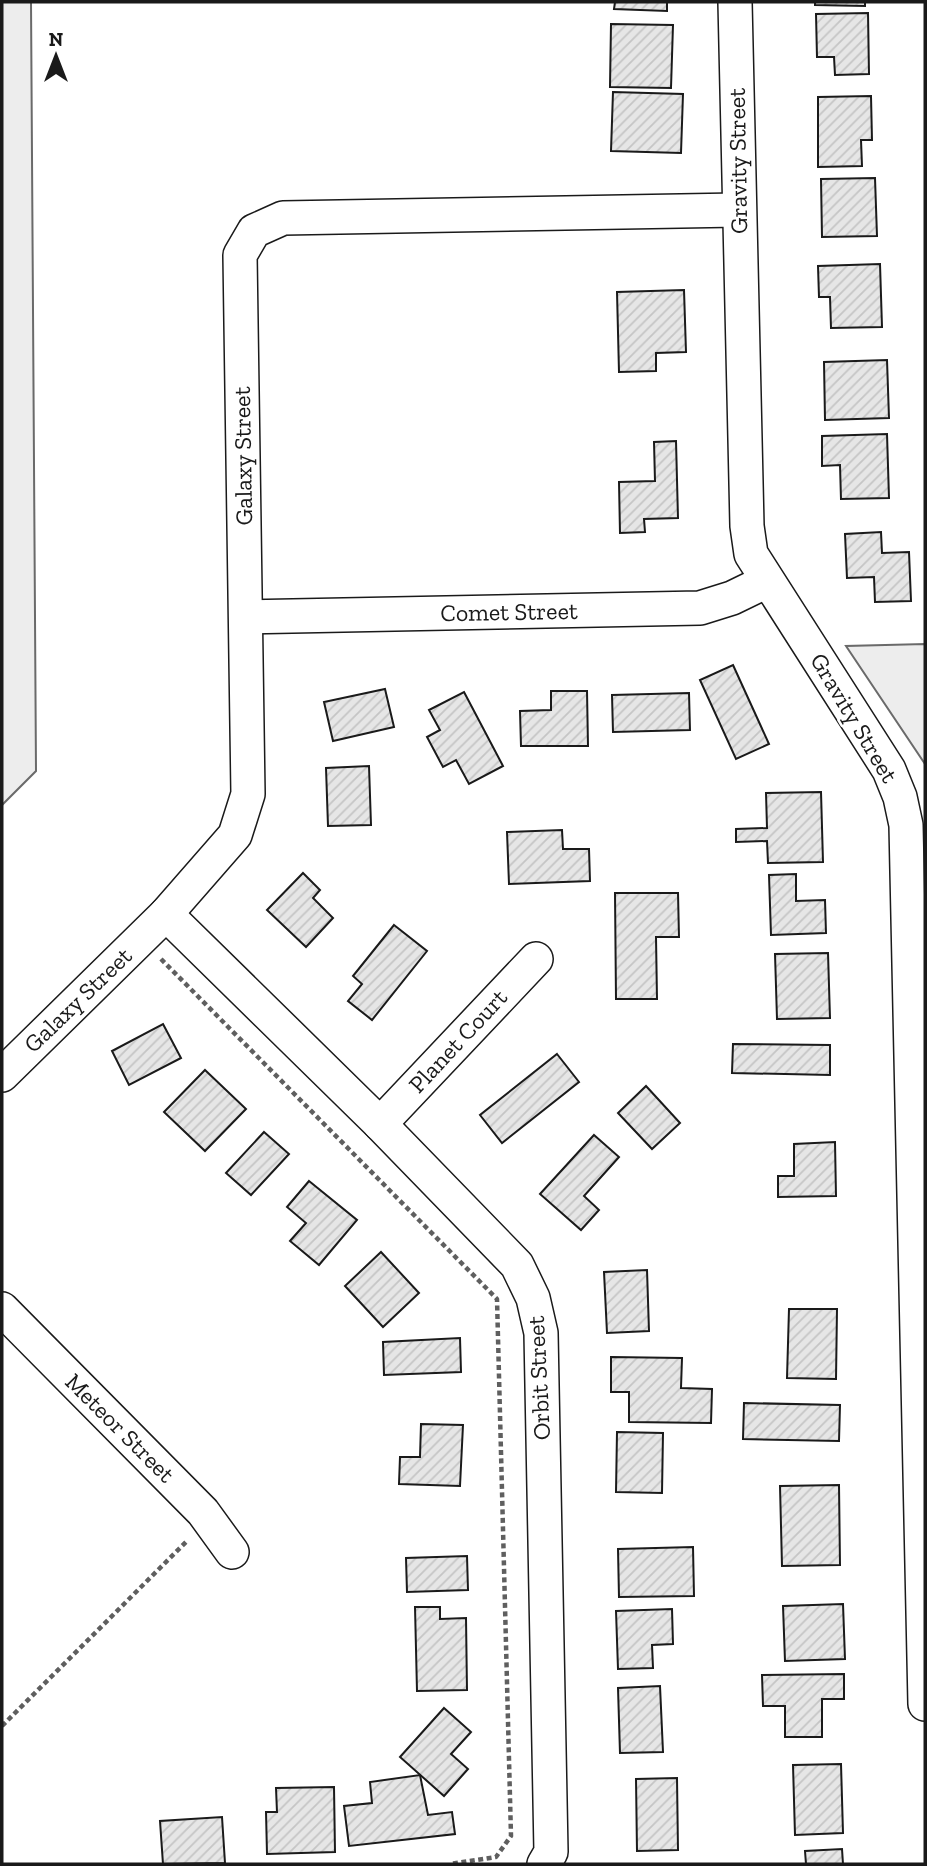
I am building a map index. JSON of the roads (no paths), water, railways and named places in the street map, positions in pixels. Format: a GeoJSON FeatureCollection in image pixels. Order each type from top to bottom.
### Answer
{"type":"FeatureCollection","features":[{"type":"Feature","properties":{"kind":"street","name":"Gravity Street"},"geometry":{"type":"LineString","coordinates":[[735,2],[747,526],[751,554],[889,770],[900,797],[906,825],[925,1703]]}},
{"type":"Feature","properties":{"kind":"street","name":"Galaxy Street"},"geometry":{"type":"LineString","coordinates":[[2,1075],[166,914],[235,835],[248,794],[240,255],[254,231],[283,218],[738,210]]}},
{"type":"Feature","properties":{"kind":"street","name":"Comet Street"},"geometry":{"type":"LineString","coordinates":[[246,617],[700,608],[732,598],[766,581]]}},
{"type":"Feature","properties":{"kind":"street","name":"Orbit Street"},"geometry":{"type":"LineString","coordinates":[[166,914],[380,1124],[517,1265],[533,1298],[541,1334],[551,1852],[544,1864]]}},
{"type":"Feature","properties":{"kind":"street","name":"Planet Court"},"geometry":{"type":"LineString","coordinates":[[380,1124],[536,959]]}},
{"type":"Feature","properties":{"kind":"street","name":"Meteor Street"},"geometry":{"type":"LineString","coordinates":[[2,1310],[203,1512],[223,1540]]}}]}
